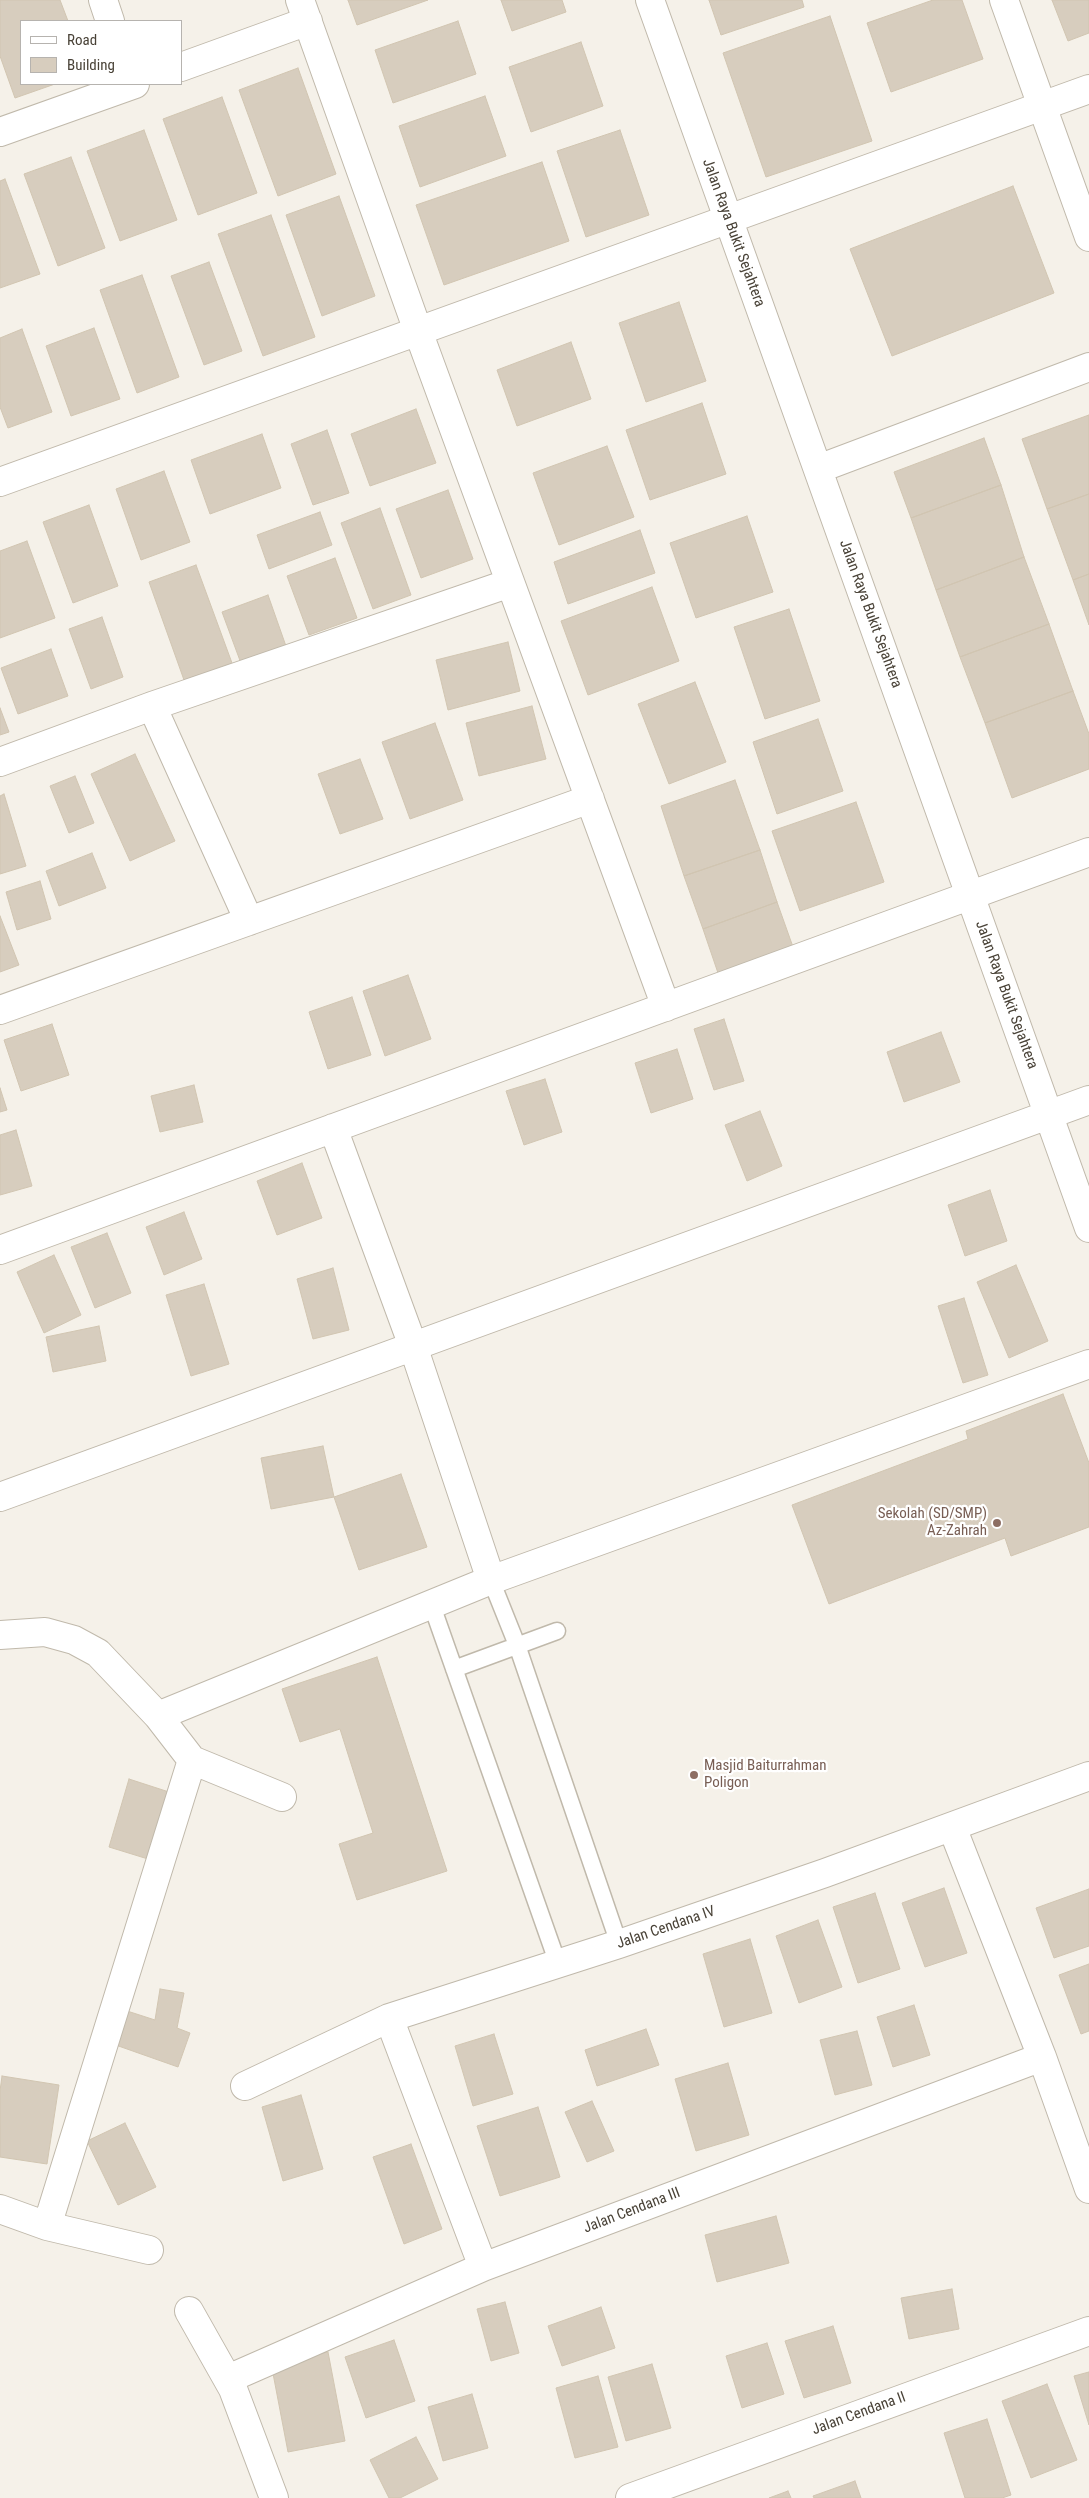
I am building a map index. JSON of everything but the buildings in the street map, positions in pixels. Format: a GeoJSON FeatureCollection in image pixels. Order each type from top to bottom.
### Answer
{"type":"FeatureCollection","features":[{"type":"Feature","properties":{"kind":"street"},"geometry":{"type":"LineString","coordinates":[[102,0],[110,20]]}},
{"type":"Feature","properties":{"kind":"street","name":"Jalan Raya Bukit Sejahtera"},"geometry":{"type":"LineString","coordinates":[[650,0],[1089,1228]]}},
{"type":"Feature","properties":{"kind":"street"},"geometry":{"type":"LineString","coordinates":[[1004,0],[1089,237]]}},
{"type":"Feature","properties":{"kind":"street"},"geometry":{"type":"LineString","coordinates":[[182,67],[304,11],[418,330],[666,1007]]}},
{"type":"Feature","properties":{"kind":"street"},"geometry":{"type":"LineString","coordinates":[[0,132],[130,85]]}},
{"type":"Feature","properties":{"kind":"street"},"geometry":{"type":"LineString","coordinates":[[0,482],[1089,89]]}},
{"type":"Feature","properties":{"kind":"street"},"geometry":{"type":"LineString","coordinates":[[818,469],[1089,368]]}},
{"type":"Feature","properties":{"kind":"street"},"geometry":{"type":"LineString","coordinates":[[0,762],[152,706],[510,583]]}},
{"type":"Feature","properties":{"kind":"street"},"geometry":{"type":"LineString","coordinates":[[152,706],[249,921]]}},
{"type":"Feature","properties":{"kind":"street"},"geometry":{"type":"LineString","coordinates":[[0,1010],[590,798]]}},
{"type":"Feature","properties":{"kind":"street"},"geometry":{"type":"LineString","coordinates":[[0,1250],[1089,852]]}},
{"type":"Feature","properties":{"kind":"street"},"geometry":{"type":"LineString","coordinates":[[0,1497],[1089,1100]]}},
{"type":"Feature","properties":{"kind":"street"},"geometry":{"type":"LineString","coordinates":[[333,1128],[413,1346],[490,1580]]}},
{"type":"Feature","properties":{"kind":"street"},"geometry":{"type":"LineString","coordinates":[[158,1716],[490,1580],[1089,1364]]}},
{"type":"Feature","properties":{"kind":"street"},"geometry":{"type":"LineString","coordinates":[[0,1635],[45,1632],[74,1640],[98,1653],[158,1716],[192,1760],[282,1797]]}},
{"type":"Feature","properties":{"kind":"street"},"geometry":{"type":"LineString","coordinates":[[47,2226],[192,1760]]}},
{"type":"Feature","properties":{"kind":"street","name":"Jalan Cendana IV"},"geometry":{"type":"LineString","coordinates":[[245,2086],[389,2018],[619,1944],[952,1827],[1089,1776]]}},
{"type":"Feature","properties":{"kind":"street"},"geometry":{"type":"LineString","coordinates":[[952,1827],[1042,2057],[1089,2189]]}},
{"type":"Feature","properties":{"kind":"street"},"geometry":{"type":"LineString","coordinates":[[389,2018],[483,2267]]}},
{"type":"Feature","properties":{"kind":"street","name":"Jalan Cendana III"},"geometry":{"type":"LineString","coordinates":[[228,2379],[483,2267],[1042,2057]]}},
{"type":"Feature","properties":{"kind":"street"},"geometry":{"type":"LineString","coordinates":[[0,2210],[47,2226],[149,2250]]}},
{"type":"Feature","properties":{"kind":"street"},"geometry":{"type":"LineString","coordinates":[[189,2311],[228,2379],[274,2498]]}},
{"type":"Feature","properties":{"kind":"street","name":"Jalan Cendana II"},"geometry":{"type":"LineString","coordinates":[[630,2498],[1089,2330]]}},
{"type":"Feature","properties":{"kind":"lane"},"geometry":{"type":"LineString","coordinates":[[490,1580],[517,1645],[619,1944]]}},
{"type":"Feature","properties":{"kind":"lane"},"geometry":{"type":"LineString","coordinates":[[430,1603],[558,1964]]}},
{"type":"Feature","properties":{"kind":"lane"},"geometry":{"type":"LineString","coordinates":[[454,1669],[557,1631]]}},
{"type":"Feature","properties":{"kind":"place","name":"Sekolah (SD/SMP) Az-Zahrah"},"geometry":{"type":"Point","coordinates":[997,1523]}},
{"type":"Feature","properties":{"kind":"place","name":"Masjid Baiturrahman Poligon"},"geometry":{"type":"Point","coordinates":[694,1775]}}]}
